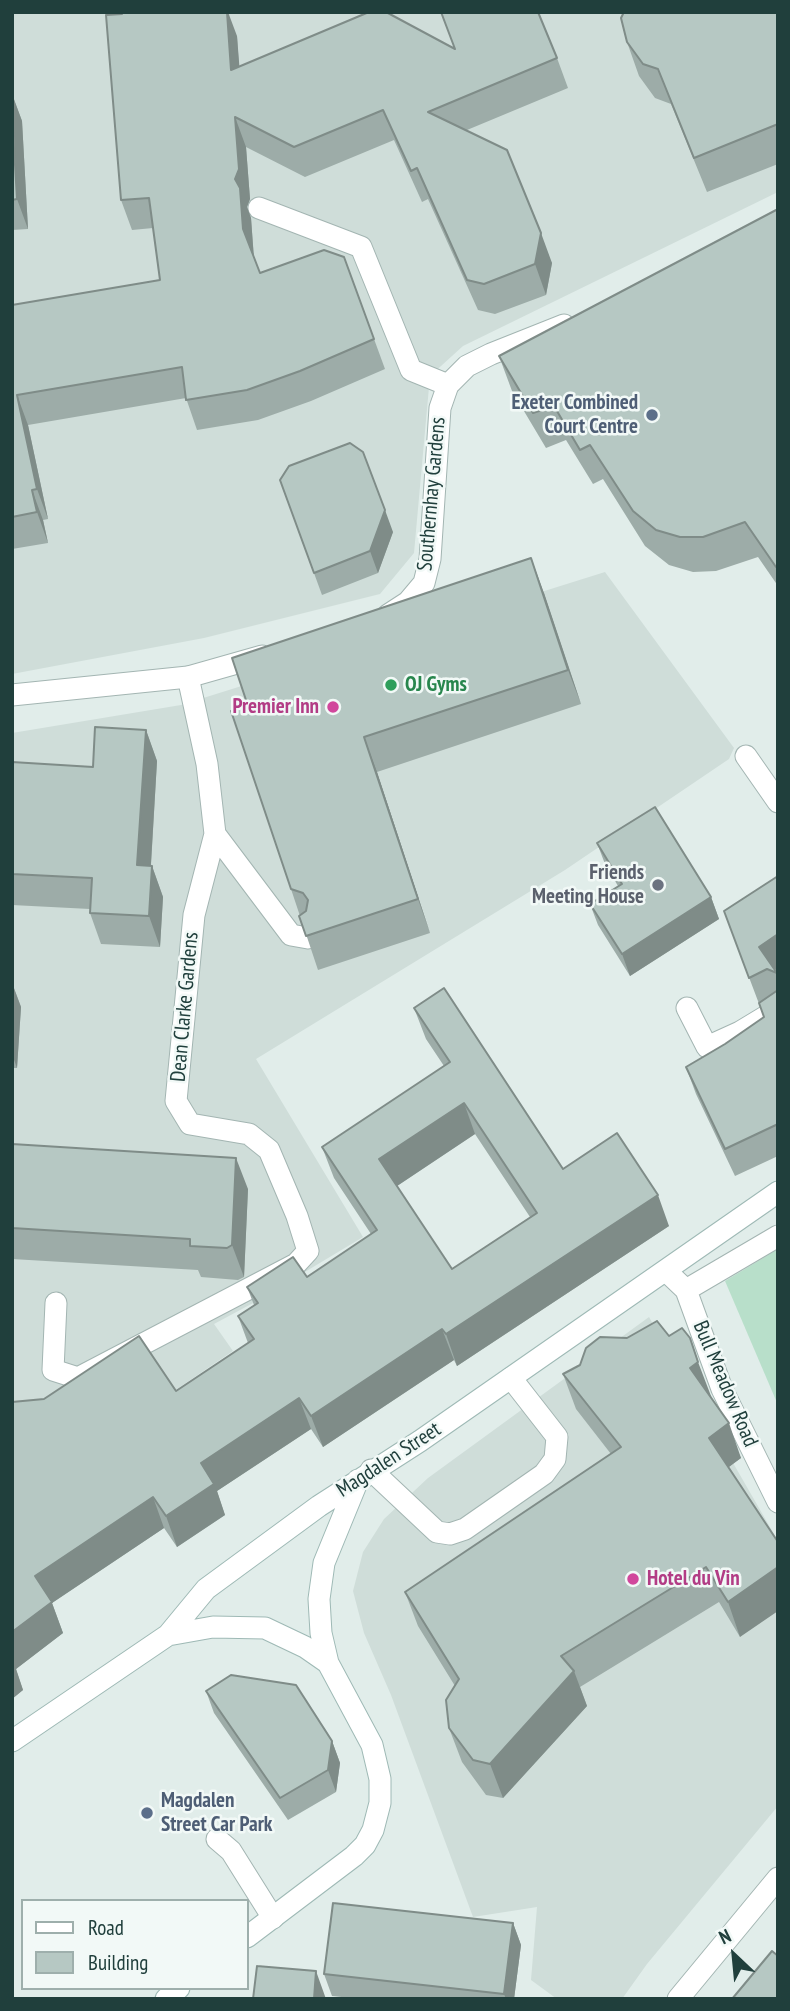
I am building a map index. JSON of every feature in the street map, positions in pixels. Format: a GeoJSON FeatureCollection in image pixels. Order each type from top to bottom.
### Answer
{"type":"FeatureCollection","features":[{"type":"Feature","properties":{"kind":"main road"},"geometry":{"type":"LineString","coordinates":[[259,208],[362,247],[411,370],[448,385],[467,366],[580,319]]}},
{"type":"Feature","properties":{"kind":"main road","name":"Southernhay Gardens"},"geometry":{"type":"LineString","coordinates":[[366,625],[379,622],[408,602],[424,583],[430,559],[440,408],[448,385]]}},
{"type":"Feature","properties":{"kind":"main road"},"geometry":{"type":"LineString","coordinates":[[12,695],[188,677],[277,651]]}},
{"type":"Feature","properties":{"kind":"main road","name":"Dean Clarke Gardens"},"geometry":{"type":"LineString","coordinates":[[56,1303],[53,1370],[78,1378],[296,1264],[308,1251],[298,1216],[269,1150],[249,1134],[190,1124],[176,1101],[194,915],[215,834],[207,764],[188,677]]}},
{"type":"Feature","properties":{"kind":"main road"},"geometry":{"type":"LineString","coordinates":[[746,756],[778,802]]}},
{"type":"Feature","properties":{"kind":"main road"},"geometry":{"type":"LineString","coordinates":[[215,834],[290,935],[308,938]]}},
{"type":"Feature","properties":{"kind":"main road"},"geometry":{"type":"LineString","coordinates":[[687,1009],[706,1047],[740,1032],[778,1009]]}},
{"type":"Feature","properties":{"kind":"main road","name":"Magdalen Street"},"geometry":{"type":"LineString","coordinates":[[12,1741],[168,1635],[206,1589],[318,1506],[420,1441],[778,1192]]}},
{"type":"Feature","properties":{"kind":"main road"},"geometry":{"type":"LineString","coordinates":[[686,1290],[778,1236]]}},
{"type":"Feature","properties":{"kind":"main road","name":"Bull Meadow Road"},"geometry":{"type":"LineString","coordinates":[[666,1271],[686,1290],[722,1389],[778,1502]]}},
{"type":"Feature","properties":{"kind":"main road"},"geometry":{"type":"LineString","coordinates":[[248,1936],[365,1845],[373,1830],[380,1803],[380,1779],[372,1745],[328,1663],[321,1633],[319,1600],[324,1563],[365,1475],[437,1532],[450,1534],[465,1529],[544,1474],[555,1459],[557,1437],[511,1378]]}},
{"type":"Feature","properties":{"kind":"main road"},"geometry":{"type":"LineString","coordinates":[[168,1635],[213,1627],[265,1628],[305,1647],[328,1663]]}},
{"type":"Feature","properties":{"kind":"main road"},"geometry":{"type":"LineString","coordinates":[[218,1839],[231,1852],[273,1917]]}},
{"type":"Feature","properties":{"kind":"main road"},"geometry":{"type":"LineString","coordinates":[[678,1999],[778,1878]]}},
{"type":"Feature","properties":{"kind":"shaded area"},"geometry":{"type":"Polygon","coordinates":[[[12,12],[778,12],[778,192],[463,346],[430,376],[414,553],[380,594],[204,638],[12,674],[12,12]]]}},
{"type":"Feature","properties":{"kind":"shaded area"},"geometry":{"type":"Polygon","coordinates":[[[605,572],[734,748],[729,759],[565,870],[256,1059],[363,1237],[214,1324],[233,1351],[174,1391],[12,1431],[12,733],[181,705],[605,572]]]}},
{"type":"Feature","properties":{"kind":"shaded area"},"geometry":{"type":"Polygon","coordinates":[[[649,1317],[778,1541],[778,1806],[647,1964],[622,1999],[557,1999],[531,1980],[537,1907],[473,1917],[391,1695],[364,1633],[353,1591],[363,1552],[384,1519],[428,1478],[649,1317]]]}},
{"type":"Feature","properties":{"kind":"green space"},"geometry":{"type":"Polygon","coordinates":[[[778,1249],[778,1405],[725,1281],[778,1249]]]}},
{"type":"Feature","properties":{"kind":"building"},"geometry":{"type":"Polygon","coordinates":[[[121,12],[227,12],[231,70],[369,12],[386,12],[455,49],[441,12],[538,12],[557,58],[428,112],[507,150],[541,233],[535,264],[484,284],[467,280],[417,168],[411,171],[383,110],[294,147],[235,117],[239,169],[235,179],[240,188],[243,229],[260,273],[324,250],[344,257],[374,339],[300,371],[247,390],[186,400],[182,367],[17,395],[37,489],[32,490],[37,512],[12,517],[12,305],[160,280],[149,198],[121,200],[106,15],[122,14],[121,12]]]}},
{"type":"Feature","properties":{"kind":"building"},"geometry":{"type":"Polygon","coordinates":[[[624,12],[778,12],[778,124],[694,158],[658,69],[643,64],[627,42],[621,18],[624,12]]]}},
{"type":"Feature","properties":{"kind":"building"},"geometry":{"type":"Polygon","coordinates":[[[12,113],[17,199],[12,200],[12,113]]]}},
{"type":"Feature","properties":{"kind":"building","name":"Exeter Combined Court Centre"},"geometry":{"type":"Polygon","coordinates":[[[778,209],[776,567],[745,522],[703,537],[680,537],[656,530],[633,511],[590,445],[580,450],[554,406],[533,413],[499,356],[778,209]]]}},
{"type":"Feature","properties":{"kind":"building"},"geometry":{"type":"Polygon","coordinates":[[[350,443],[363,452],[385,510],[370,551],[314,573],[280,480],[289,466],[350,443]]]}},
{"type":"Feature","properties":{"kind":"building"},"geometry":{"type":"Polygon","coordinates":[[[531,558],[568,670],[364,737],[418,899],[306,936],[299,916],[306,911],[308,900],[303,893],[291,889],[231,711],[248,706],[232,658],[531,558]]]}},
{"type":"Feature","properties":{"kind":"building"},"geometry":{"type":"Polygon","coordinates":[[[95,727],[146,730],[137,865],[152,866],[149,916],[90,913],[92,878],[12,874],[12,762],[93,767],[95,727]]]}},
{"type":"Feature","properties":{"kind":"building","name":"Friends Meeting House"},"geometry":{"type":"Polygon","coordinates":[[[655,807],[711,897],[622,954],[590,904],[622,884],[597,843],[655,807]]]}},
{"type":"Feature","properties":{"kind":"building"},"geometry":{"type":"Polygon","coordinates":[[[778,876],[778,934],[759,947],[777,973],[767,969],[749,978],[724,911],[778,876]]]}},
{"type":"Feature","properties":{"kind":"building"},"geometry":{"type":"Polygon","coordinates":[[[444,988],[563,1169],[617,1133],[658,1195],[446,1334],[442,1329],[311,1416],[299,1398],[201,1463],[214,1484],[166,1516],[153,1497],[35,1576],[52,1602],[12,1632],[12,1402],[44,1399],[139,1336],[176,1391],[254,1339],[238,1316],[258,1303],[247,1287],[293,1257],[307,1277],[377,1230],[322,1147],[450,1062],[414,1008],[444,988]],[[464,1103],[379,1159],[452,1269],[537,1213],[464,1103]]]}},
{"type":"Feature","properties":{"kind":"building"},"geometry":{"type":"Polygon","coordinates":[[[778,990],[778,1124],[725,1149],[686,1067],[764,1017],[759,1003],[778,990]]]}},
{"type":"Feature","properties":{"kind":"building"},"geometry":{"type":"Polygon","coordinates":[[[12,1144],[236,1158],[232,1245],[227,1248],[190,1246],[190,1239],[12,1228],[12,1144]]]}},
{"type":"Feature","properties":{"kind":"building","name":"Hotel du Vin"},"geometry":{"type":"Polygon","coordinates":[[[657,1321],[669,1336],[682,1328],[690,1338],[698,1362],[690,1368],[729,1423],[709,1438],[778,1542],[778,1567],[728,1602],[706,1567],[561,1656],[574,1671],[490,1764],[473,1760],[449,1728],[446,1700],[459,1679],[405,1592],[621,1447],[563,1374],[580,1365],[586,1348],[600,1337],[627,1338],[657,1321]]]}},
{"type":"Feature","properties":{"kind":"building"},"geometry":{"type":"Polygon","coordinates":[[[231,1675],[296,1685],[332,1741],[328,1770],[280,1798],[206,1691],[231,1675]]]}},
{"type":"Feature","properties":{"kind":"building"},"geometry":{"type":"Polygon","coordinates":[[[333,1903],[513,1923],[504,1994],[324,1974],[333,1903]]]}},
{"type":"Feature","properties":{"kind":"building"},"geometry":{"type":"Polygon","coordinates":[[[772,1951],[778,1956],[778,1999],[732,1999],[772,1951]]]}},
{"type":"Feature","properties":{"kind":"building"},"geometry":{"type":"Polygon","coordinates":[[[257,1966],[316,1971],[314,1999],[253,1999],[257,1966]]]}},
{"type":"Feature","properties":{"kind":"place","name":"Exeter Combined Court Centre"},"geometry":{"type":"Point","coordinates":[652,415]}},
{"type":"Feature","properties":{"kind":"place","name":"OJ Gyms"},"geometry":{"type":"Point","coordinates":[391,685]}},
{"type":"Feature","properties":{"kind":"place","name":"Premier Inn"},"geometry":{"type":"Point","coordinates":[333,707]}},
{"type":"Feature","properties":{"kind":"place","name":"Friends Meeting House"},"geometry":{"type":"Point","coordinates":[658,885]}},
{"type":"Feature","properties":{"kind":"place","name":"Hotel du Vin"},"geometry":{"type":"Point","coordinates":[633,1579]}},
{"type":"Feature","properties":{"kind":"place","name":"Magdalen Street Car Park"},"geometry":{"type":"Point","coordinates":[147,1813]}}]}
